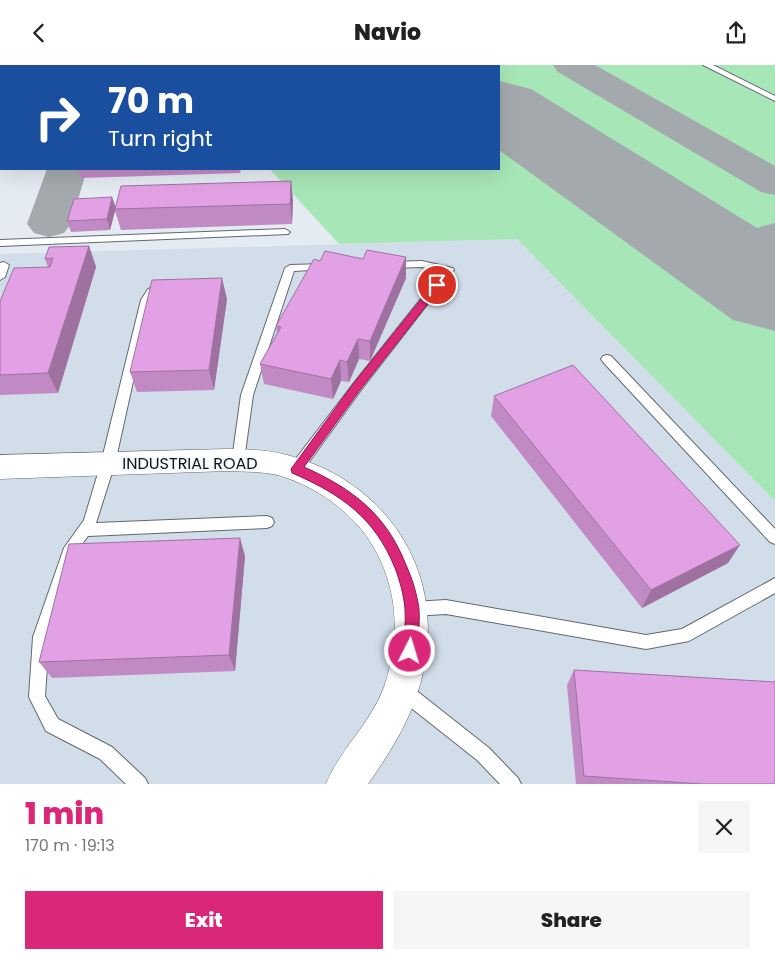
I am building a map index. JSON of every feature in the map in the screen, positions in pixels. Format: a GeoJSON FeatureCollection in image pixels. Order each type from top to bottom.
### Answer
{"type":"FeatureCollection","features":[{"type":"Feature","properties":{"kind":"street","name":"INDUSTRIAL ROAD"},"geometry":{"type":"LineString","coordinates":[[0,467],[238,460],[263,462],[296,469],[326,482],[342,492],[370,515],[394,551],[406,579],[412,609],[410,651],[390,717],[345,784]]}},
{"type":"Feature","properties":{"kind":"lane"},"geometry":{"type":"LineString","coordinates":[[707,65],[775,99]]}},
{"type":"Feature","properties":{"kind":"lane"},"geometry":{"type":"LineString","coordinates":[[0,243],[285,232]]}},
{"type":"Feature","properties":{"kind":"lane"},"geometry":{"type":"LineString","coordinates":[[296,469],[357,387],[449,270],[422,264],[375,266]]}},
{"type":"Feature","properties":{"kind":"lane"},"geometry":{"type":"LineString","coordinates":[[0,277],[4,265]]}},
{"type":"Feature","properties":{"kind":"lane"},"geometry":{"type":"LineString","coordinates":[[238,460],[247,395],[290,268],[337,267]]}},
{"type":"Feature","properties":{"kind":"lane"},"geometry":{"type":"LineString","coordinates":[[140,784],[106,753],[52,725],[37,697],[41,637],[71,548],[90,522],[108,463],[146,300],[152,291],[174,286]]}},
{"type":"Feature","properties":{"kind":"lane"},"geometry":{"type":"LineString","coordinates":[[607,359],[775,538]]}},
{"type":"Feature","properties":{"kind":"lane"},"geometry":{"type":"LineString","coordinates":[[84,530],[267,522]]}},
{"type":"Feature","properties":{"kind":"lane"},"geometry":{"type":"LineString","coordinates":[[412,609],[446,607],[646,641],[684,636],[775,585]]}},
{"type":"Feature","properties":{"kind":"lane"},"geometry":{"type":"LineString","coordinates":[[400,688],[483,754],[512,784]]}},
{"type":"Feature","properties":{"kind":"shaded area"},"geometry":{"type":"Polygon","coordinates":[[[517,239],[775,501],[775,784],[0,784],[0,254],[517,239]]]}},
{"type":"Feature","properties":{"kind":"green space"},"geometry":{"type":"Polygon","coordinates":[[[500,65],[775,65],[775,501],[517,239],[339,244],[271,170],[500,170],[500,65]]]}},
{"type":"Feature","properties":{"kind":"building"},"geometry":{"type":"Polygon","coordinates":[[[291,181],[290,204],[115,209],[121,186],[291,181]]]}},
{"type":"Feature","properties":{"kind":"building"},"geometry":{"type":"Polygon","coordinates":[[[112,197],[107,219],[67,221],[74,199],[112,197]]]}},
{"type":"Feature","properties":{"kind":"building"},"geometry":{"type":"Polygon","coordinates":[[[89,246],[48,373],[0,375],[0,301],[14,268],[50,267],[53,258],[45,259],[49,247],[89,246]]]}},
{"type":"Feature","properties":{"kind":"building"},"geometry":{"type":"Polygon","coordinates":[[[367,250],[406,257],[370,341],[358,339],[347,362],[340,360],[331,379],[260,364],[281,327],[276,326],[314,259],[320,261],[325,251],[363,259],[367,250]]]}},
{"type":"Feature","properties":{"kind":"building"},"geometry":{"type":"Polygon","coordinates":[[[222,278],[209,370],[130,372],[152,280],[222,278]]]}},
{"type":"Feature","properties":{"kind":"building"},"geometry":{"type":"Polygon","coordinates":[[[573,365],[740,545],[651,590],[494,396],[573,365]]]}},
{"type":"Feature","properties":{"kind":"building"},"geometry":{"type":"Polygon","coordinates":[[[240,538],[229,655],[39,662],[69,544],[240,538]]]}},
{"type":"Feature","properties":{"kind":"building"},"geometry":{"type":"Polygon","coordinates":[[[574,670],[775,682],[775,784],[702,784],[584,776],[574,670]]]}},
{"type":"Feature","properties":{"kind":"taxiway"},"geometry":{"type":"LineString","coordinates":[[570,65],[775,183]]}},
{"type":"Feature","properties":{"kind":"taxiway"},"geometry":{"type":"LineString","coordinates":[[49,224],[67,170]]}},
{"type":"Feature","properties":{"kind":"taxiway"},"geometry":{"type":"LineString","coordinates":[[728,260],[775,236]]}},
{"type":"Feature","properties":{"kind":"runway"},"geometry":{"type":"LineString","coordinates":[[500,109],[775,292]]}},
{"type":"Feature","properties":{"kind":"route"},"geometry":{"type":"LineString","coordinates":[[410,651],[412,609],[406,579],[394,551],[380,527],[370,515],[342,492],[326,482],[296,469],[437,285]]}}]}
